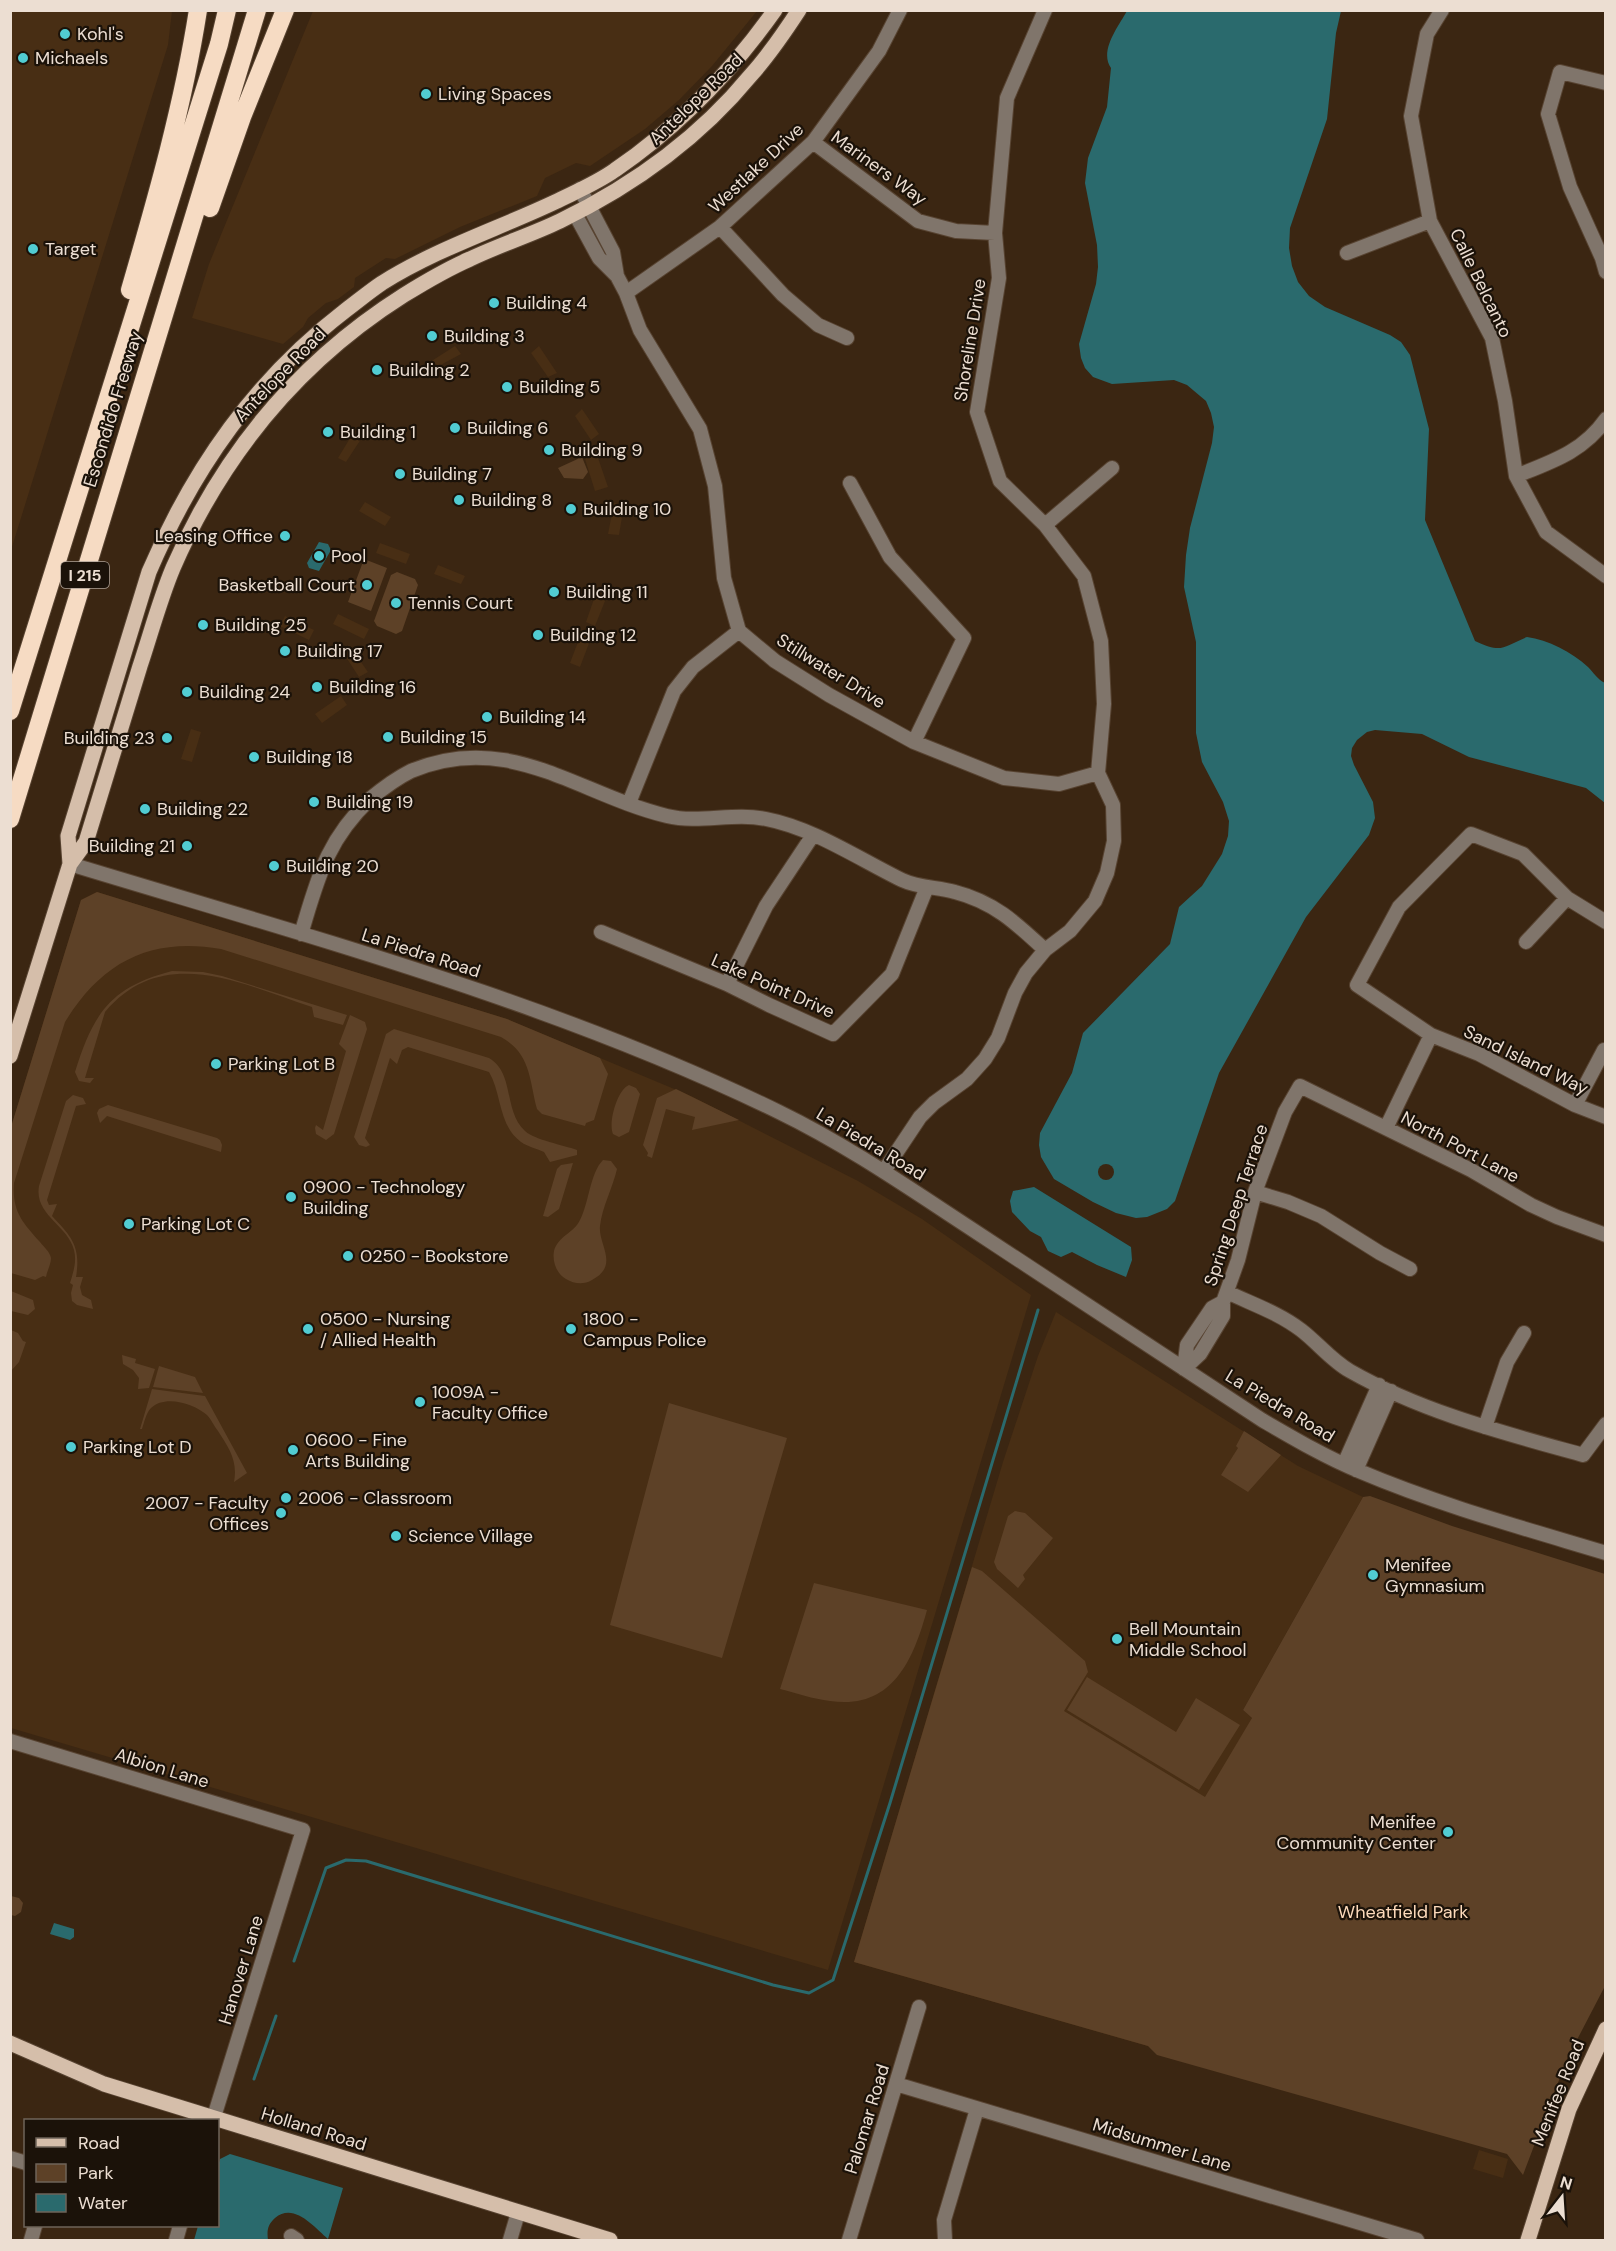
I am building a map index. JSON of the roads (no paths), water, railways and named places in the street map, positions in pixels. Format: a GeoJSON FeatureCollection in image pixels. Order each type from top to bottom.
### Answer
{"type":"FeatureCollection","features":[{"type":"Feature","properties":{"kind":"highway"},"geometry":{"type":"LineString","coordinates":[[125,345],[126,302],[165,169],[180,107],[198,10]]}},
{"type":"Feature","properties":{"kind":"highway","name":"Escondido Freeway"},"geometry":{"type":"LineString","coordinates":[[10,711],[219,44],[227,10]]}},
{"type":"Feature","properties":{"kind":"highway","name":"Escondido Freeway"},"geometry":{"type":"LineString","coordinates":[[10,819],[257,10]]}},
{"type":"Feature","properties":{"kind":"highway"},"geometry":{"type":"LineString","coordinates":[[146,372],[166,347],[222,170],[285,10]]}},
{"type":"Feature","properties":{"kind":"main road","name":"Antelope Road"},"geometry":{"type":"LineString","coordinates":[[70,864],[68,836],[149,572],[165,533],[191,485],[220,439],[240,414],[291,356],[323,328],[382,283],[429,256],[496,229],[614,171],[692,108],[723,78],[775,10]]}},
{"type":"Feature","properties":{"kind":"main road"},"geometry":{"type":"LineString","coordinates":[[775,46],[777,28],[787,10]]}},
{"type":"Feature","properties":{"kind":"main road","name":"Antelope Road"},"geometry":{"type":"LineString","coordinates":[[10,1056],[70,864],[86,842],[173,569],[198,516],[241,445],[289,389],[316,362],[378,312],[469,259],[582,210],[657,163],[694,133],[751,77],[799,10]]}},
{"type":"Feature","properties":{"kind":"main road","name":"Menifee Road"},"geometry":{"type":"LineString","coordinates":[[1528,2241],[1569,2109],[1605,2029]]}},
{"type":"Feature","properties":{"kind":"main road","name":"Holland Road"},"geometry":{"type":"LineString","coordinates":[[10,2043],[104,2084],[211,2119]]}},
{"type":"Feature","properties":{"kind":"main road","name":"Holland Road"},"geometry":{"type":"LineString","coordinates":[[219,2122],[610,2241]]}},
{"type":"Feature","properties":{"kind":"street","name":"Westlake Drive"},"geometry":{"type":"LineString","coordinates":[[626,292],[720,227],[813,142],[879,51],[900,10]]}},
{"type":"Feature","properties":{"kind":"street","name":"Shoreline Drive"},"geometry":{"type":"LineString","coordinates":[[884,1171],[920,1117],[934,1103],[967,1079],[985,1059],[998,1038],[1015,993],[1026,973],[1045,950],[1070,931],[1095,901],[1107,873],[1114,840],[1113,805],[1098,772],[1104,704],[1101,640],[1084,576],[1045,525],[1000,481],[977,412],[999,278],[995,233],[1007,98],[1045,10]]}},
{"type":"Feature","properties":{"kind":"street","name":"Calle Belcanto"},"geometry":{"type":"LineString","coordinates":[[1442,10],[1427,34],[1411,116],[1430,221],[1492,338],[1505,401],[1516,476],[1546,532],[1605,576]]}},
{"type":"Feature","properties":{"kind":"street"},"geometry":{"type":"LineString","coordinates":[[1605,83],[1560,72],[1548,114],[1570,187],[1604,257],[1605,272]]}},
{"type":"Feature","properties":{"kind":"street","name":"Mariners Way"},"geometry":{"type":"LineString","coordinates":[[813,142],[918,221],[956,231],[995,233]]}},
{"type":"Feature","properties":{"kind":"street"},"geometry":{"type":"LineString","coordinates":[[580,189],[582,210],[613,252],[617,276],[626,292],[640,330],[700,429],[715,486],[724,578],[739,631],[693,667],[674,691],[629,803]]}},
{"type":"Feature","properties":{"kind":"street"},"geometry":{"type":"LineString","coordinates":[[1347,253],[1430,221]]}},
{"type":"Feature","properties":{"kind":"street"},"geometry":{"type":"LineString","coordinates":[[720,227],[783,295],[818,325],[848,339]]}},
{"type":"Feature","properties":{"kind":"street"},"geometry":{"type":"LineString","coordinates":[[1516,476],[1563,458],[1595,434],[1605,418]]}},
{"type":"Feature","properties":{"kind":"street"},"geometry":{"type":"LineString","coordinates":[[1045,525],[1112,468]]}},
{"type":"Feature","properties":{"kind":"street"},"geometry":{"type":"LineString","coordinates":[[850,483],[890,557],[964,639],[914,742]]}},
{"type":"Feature","properties":{"kind":"street","name":"Stillwater Drive"},"geometry":{"type":"LineString","coordinates":[[739,631],[775,661],[829,695],[914,742],[1004,778],[1059,784],[1098,772]]}},
{"type":"Feature","properties":{"kind":"street"},"geometry":{"type":"LineString","coordinates":[[301,934],[322,868],[335,840],[353,816],[381,790],[411,771],[473,757],[507,759],[539,767],[668,816],[700,820],[736,817],[762,818],[786,823],[906,882],[954,891],[994,906],[1045,950]]}},
{"type":"Feature","properties":{"kind":"street","name":"Sand Island Way"},"geometry":{"type":"LineString","coordinates":[[1567,898],[1523,854],[1471,834],[1399,907],[1357,985],[1431,1035],[1479,1054],[1575,1105],[1605,1118]]}},
{"type":"Feature","properties":{"kind":"street"},"geometry":{"type":"LineString","coordinates":[[727,984],[766,906],[813,835]]}},
{"type":"Feature","properties":{"kind":"street","name":"La Piedra Road"},"geometry":{"type":"LineString","coordinates":[[70,864],[468,987],[588,1029],[782,1113],[884,1171],[1262,1420],[1350,1467],[1462,1510],[1605,1553]]}},
{"type":"Feature","properties":{"kind":"street","name":"Lake Point Drive"},"geometry":{"type":"LineString","coordinates":[[601,932],[727,984],[833,1034],[892,974],[927,887]]}},
{"type":"Feature","properties":{"kind":"street"},"geometry":{"type":"LineString","coordinates":[[1526,942],[1567,898],[1605,922]]}},
{"type":"Feature","properties":{"kind":"street"},"geometry":{"type":"LineString","coordinates":[[1386,1128],[1431,1035]]}},
{"type":"Feature","properties":{"kind":"street"},"geometry":{"type":"LineString","coordinates":[[1575,1105],[1604,1050]]}},
{"type":"Feature","properties":{"kind":"street","name":"North Port Lane"},"geometry":{"type":"LineString","coordinates":[[1300,1086],[1471,1170],[1557,1218],[1605,1234]]}},
{"type":"Feature","properties":{"kind":"street","name":"Spring Deep Terrace"},"geometry":{"type":"LineString","coordinates":[[1184,1369],[1200,1354],[1223,1316],[1225,1297],[1255,1192],[1285,1112],[1300,1086]]}},
{"type":"Feature","properties":{"kind":"street"},"geometry":{"type":"LineString","coordinates":[[1255,1192],[1288,1202],[1321,1216],[1410,1269]]}},
{"type":"Feature","properties":{"kind":"street"},"geometry":{"type":"LineString","coordinates":[[1225,1297],[1276,1314],[1300,1329],[1348,1370],[1459,1419],[1583,1455],[1605,1424]]}},
{"type":"Feature","properties":{"kind":"street"},"geometry":{"type":"LineString","coordinates":[[1485,1427],[1507,1362],[1524,1333]]}},
{"type":"Feature","properties":{"kind":"street"},"geometry":{"type":"LineString","coordinates":[[1350,1467],[1385,1388]]}},
{"type":"Feature","properties":{"kind":"street","name":"Albion Lane"},"geometry":{"type":"LineString","coordinates":[[10,1741],[303,1830]]}},
{"type":"Feature","properties":{"kind":"street","name":"Hanover Lane"},"geometry":{"type":"LineString","coordinates":[[214,2119],[303,1830]]}},
{"type":"Feature","properties":{"kind":"street","name":"Palomar Road"},"geometry":{"type":"LineString","coordinates":[[849,2241],[919,2007]]}},
{"type":"Feature","properties":{"kind":"street","name":"Midsummer Lane"},"geometry":{"type":"LineString","coordinates":[[896,2084],[1417,2241]]}},
{"type":"Feature","properties":{"kind":"street"},"geometry":{"type":"LineString","coordinates":[[945,2241],[945,2220],[977,2109]]}},
{"type":"Feature","properties":{"kind":"street"},"geometry":{"type":"LineString","coordinates":[[510,2241],[518,2212]]}},
{"type":"Feature","properties":{"kind":"water"},"geometry":{"type":"Polygon","coordinates":[[[1127,11],[1341,11],[1336,33],[1327,119],[1290,228],[1289,248],[1298,282],[1309,296],[1325,307],[1390,335],[1401,342],[1410,355],[1429,429],[1425,520],[1475,641],[1502,648],[1527,637],[1543,641],[1575,656],[1605,683],[1605,803],[1586,788],[1469,757],[1422,734],[1375,730],[1367,732],[1357,740],[1352,748],[1351,756],[1373,802],[1375,818],[1369,835],[1306,917],[1219,1073],[1175,1201],[1167,1209],[1147,1217],[1136,1218],[1116,1213],[1054,1179],[1041,1157],[1039,1145],[1040,1133],[1072,1073],[1083,1033],[1170,944],[1179,907],[1202,886],[1222,854],[1228,836],[1229,821],[1223,802],[1202,762],[1196,733],[1196,642],[1184,587],[1190,528],[1212,443],[1214,427],[1211,413],[1206,401],[1187,385],[1174,380],[1112,384],[1093,377],[1085,368],[1079,344],[1096,284],[1098,267],[1097,245],[1085,183],[1088,158],[1107,107],[1111,68],[1107,54],[1108,47],[1127,11]]]}},
{"type":"Feature","properties":{"kind":"water","name":"Pool"},"geometry":{"type":"Polygon","coordinates":[[[319,542],[328,544],[331,550],[319,571],[309,568],[307,563],[319,542]]]}},
{"type":"Feature","properties":{"kind":"water"},"geometry":{"type":"Polygon","coordinates":[[[1034,1187],[1131,1247],[1132,1260],[1126,1277],[1072,1252],[1061,1257],[1048,1251],[1041,1237],[1030,1231],[1012,1212],[1010,1201],[1013,1191],[1034,1187]]]}},
{"type":"Feature","properties":{"kind":"water"},"geometry":{"type":"Polygon","coordinates":[[[54,1923],[74,1929],[74,1937],[70,1940],[50,1934],[54,1923]]]}},
{"type":"Feature","properties":{"kind":"water"},"geometry":{"type":"Polygon","coordinates":[[[230,2154],[343,2188],[328,2239],[303,2218],[289,2213],[282,2214],[270,2223],[268,2240],[194,2240],[198,2227],[219,2227],[220,2159],[230,2154]]]}},
{"type":"Feature","properties":{"kind":"waterway"},"geometry":{"type":"LineString","coordinates":[[294,1961],[326,1868],[346,1860],[366,1861],[773,1985],[809,1993],[833,1980],[890,1803],[1038,1310]]}},
{"type":"Feature","properties":{"kind":"waterway"},"geometry":{"type":"LineString","coordinates":[[254,2079],[276,2016]]}},
{"type":"Feature","properties":{"kind":"place","name":"Kohl's"},"geometry":{"type":"Point","coordinates":[65,34]}},
{"type":"Feature","properties":{"kind":"place","name":"Michaels"},"geometry":{"type":"Point","coordinates":[23,58]}},
{"type":"Feature","properties":{"kind":"place","name":"Living Spaces"},"geometry":{"type":"Point","coordinates":[426,94]}},
{"type":"Feature","properties":{"kind":"place","name":"Target"},"geometry":{"type":"Point","coordinates":[33,249]}},
{"type":"Feature","properties":{"kind":"place","name":"Building 4"},"geometry":{"type":"Point","coordinates":[494,303]}},
{"type":"Feature","properties":{"kind":"place","name":"Building 3"},"geometry":{"type":"Point","coordinates":[432,336]}},
{"type":"Feature","properties":{"kind":"place","name":"Building 2"},"geometry":{"type":"Point","coordinates":[377,370]}},
{"type":"Feature","properties":{"kind":"place","name":"Building 5"},"geometry":{"type":"Point","coordinates":[507,387]}},
{"type":"Feature","properties":{"kind":"place","name":"Building 6"},"geometry":{"type":"Point","coordinates":[455,428]}},
{"type":"Feature","properties":{"kind":"place","name":"Building 1"},"geometry":{"type":"Point","coordinates":[328,432]}},
{"type":"Feature","properties":{"kind":"place","name":"Building 9"},"geometry":{"type":"Point","coordinates":[549,450]}},
{"type":"Feature","properties":{"kind":"place","name":"Building 7"},"geometry":{"type":"Point","coordinates":[400,474]}},
{"type":"Feature","properties":{"kind":"place","name":"Building 8"},"geometry":{"type":"Point","coordinates":[459,500]}},
{"type":"Feature","properties":{"kind":"place","name":"Building 10"},"geometry":{"type":"Point","coordinates":[571,509]}},
{"type":"Feature","properties":{"kind":"place","name":"Leasing Office"},"geometry":{"type":"Point","coordinates":[285,536]}},
{"type":"Feature","properties":{"kind":"place","name":"Pool"},"geometry":{"type":"Point","coordinates":[319,556]}},
{"type":"Feature","properties":{"kind":"place","name":"Basketball Court"},"geometry":{"type":"Point","coordinates":[367,585]}},
{"type":"Feature","properties":{"kind":"place","name":"Building 11"},"geometry":{"type":"Point","coordinates":[554,592]}},
{"type":"Feature","properties":{"kind":"place","name":"Tennis Court"},"geometry":{"type":"Point","coordinates":[396,603]}},
{"type":"Feature","properties":{"kind":"place","name":"Building 25"},"geometry":{"type":"Point","coordinates":[203,625]}},
{"type":"Feature","properties":{"kind":"place","name":"Building 12"},"geometry":{"type":"Point","coordinates":[538,635]}},
{"type":"Feature","properties":{"kind":"place","name":"Building 17"},"geometry":{"type":"Point","coordinates":[285,651]}},
{"type":"Feature","properties":{"kind":"place","name":"Building 16"},"geometry":{"type":"Point","coordinates":[317,687]}},
{"type":"Feature","properties":{"kind":"place","name":"Building 24"},"geometry":{"type":"Point","coordinates":[187,692]}},
{"type":"Feature","properties":{"kind":"place","name":"Building 14"},"geometry":{"type":"Point","coordinates":[487,717]}},
{"type":"Feature","properties":{"kind":"place","name":"Building 15"},"geometry":{"type":"Point","coordinates":[388,737]}},
{"type":"Feature","properties":{"kind":"place","name":"Building 23"},"geometry":{"type":"Point","coordinates":[167,738]}},
{"type":"Feature","properties":{"kind":"place","name":"Building 18"},"geometry":{"type":"Point","coordinates":[254,757]}},
{"type":"Feature","properties":{"kind":"place","name":"Building 19"},"geometry":{"type":"Point","coordinates":[314,802]}},
{"type":"Feature","properties":{"kind":"place","name":"Building 22"},"geometry":{"type":"Point","coordinates":[145,809]}},
{"type":"Feature","properties":{"kind":"place","name":"Building 21"},"geometry":{"type":"Point","coordinates":[187,846]}},
{"type":"Feature","properties":{"kind":"place","name":"Building 20"},"geometry":{"type":"Point","coordinates":[274,866]}},
{"type":"Feature","properties":{"kind":"place","name":"Parking Lot B"},"geometry":{"type":"Point","coordinates":[216,1064]}},
{"type":"Feature","properties":{"kind":"place","name":"0900 - Technology Building"},"geometry":{"type":"Point","coordinates":[291,1197]}},
{"type":"Feature","properties":{"kind":"place","name":"Parking Lot C"},"geometry":{"type":"Point","coordinates":[129,1224]}},
{"type":"Feature","properties":{"kind":"place","name":"0250 - Bookstore"},"geometry":{"type":"Point","coordinates":[348,1256]}},
{"type":"Feature","properties":{"kind":"place","name":"0500 - Nursing / Allied Health"},"geometry":{"type":"Point","coordinates":[308,1329]}},
{"type":"Feature","properties":{"kind":"place","name":"1800 - Campus Police"},"geometry":{"type":"Point","coordinates":[571,1329]}},
{"type":"Feature","properties":{"kind":"place","name":"1009A - Faculty Office"},"geometry":{"type":"Point","coordinates":[420,1402]}},
{"type":"Feature","properties":{"kind":"place","name":"Parking Lot D"},"geometry":{"type":"Point","coordinates":[71,1447]}},
{"type":"Feature","properties":{"kind":"place","name":"0600 - Fine Arts Building"},"geometry":{"type":"Point","coordinates":[293,1450]}},
{"type":"Feature","properties":{"kind":"place","name":"2006 - Classroom"},"geometry":{"type":"Point","coordinates":[286,1498]}},
{"type":"Feature","properties":{"kind":"place","name":"2007 - Faculty Offices"},"geometry":{"type":"Point","coordinates":[281,1513]}},
{"type":"Feature","properties":{"kind":"place","name":"Science Village"},"geometry":{"type":"Point","coordinates":[396,1536]}},
{"type":"Feature","properties":{"kind":"place","name":"Menifee Gymnasium"},"geometry":{"type":"Point","coordinates":[1373,1575]}},
{"type":"Feature","properties":{"kind":"place","name":"Bell Mountain Middle School"},"geometry":{"type":"Point","coordinates":[1117,1639]}},
{"type":"Feature","properties":{"kind":"place","name":"Menifee Community Center"},"geometry":{"type":"Point","coordinates":[1448,1832]}},
{"type":"Feature","properties":{"kind":"park label","name":"Wheatfield Park"},"geometry":{"type":"Point","coordinates":[1403,1912]}}]}
